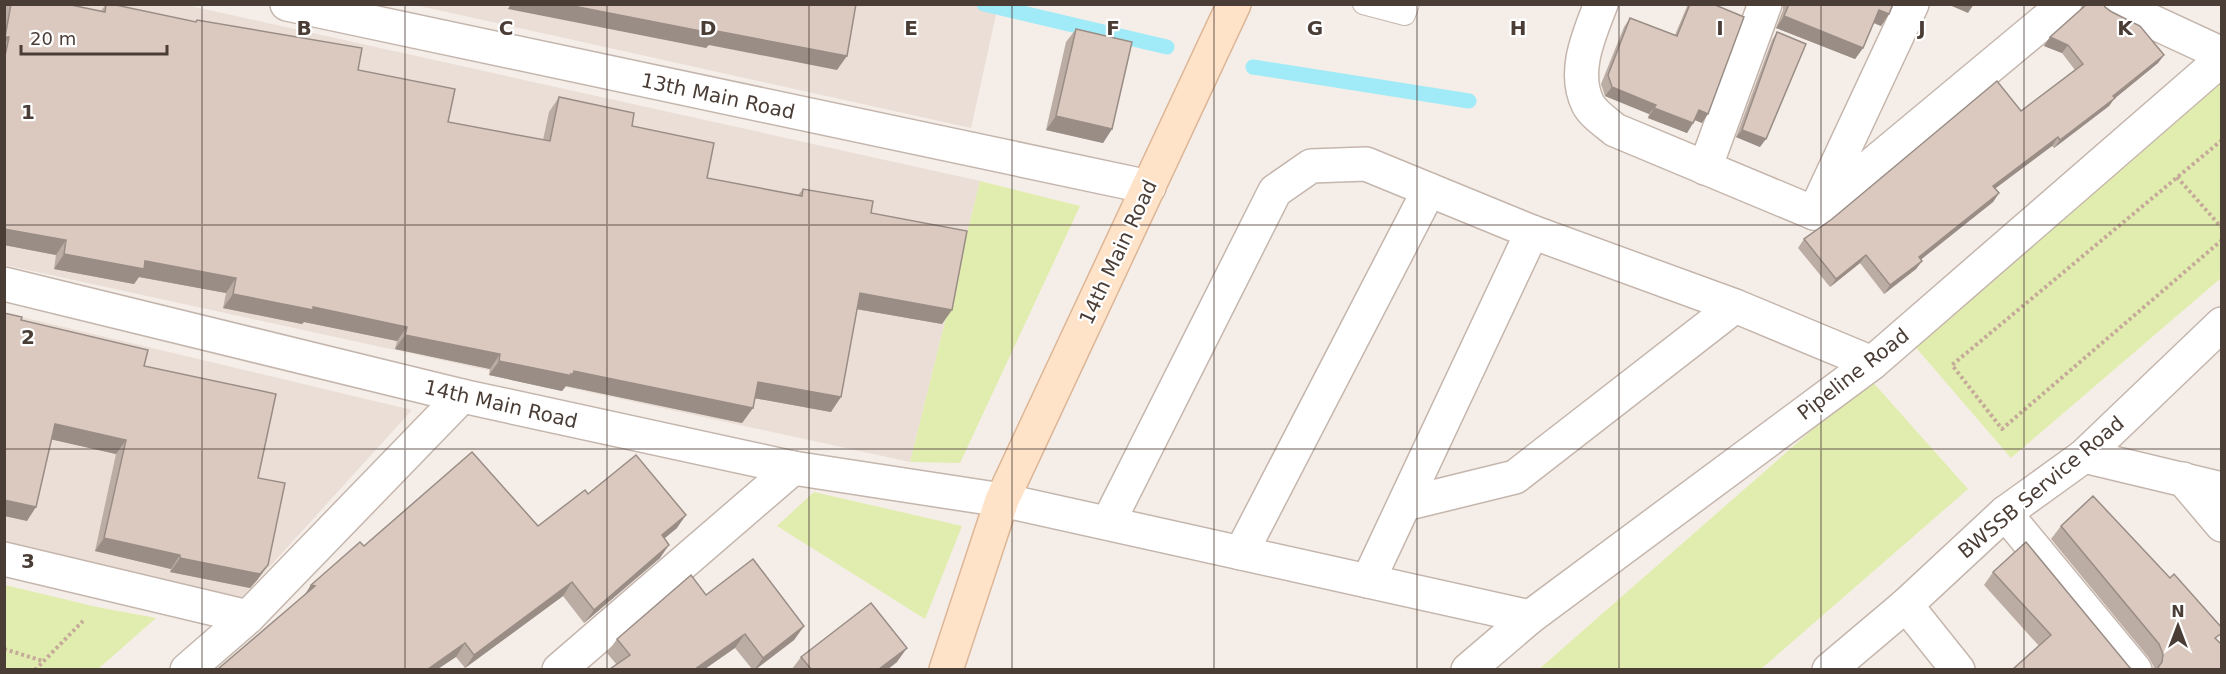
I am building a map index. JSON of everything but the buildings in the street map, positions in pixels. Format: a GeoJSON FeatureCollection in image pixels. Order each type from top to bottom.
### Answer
{"type":"FeatureCollection","features":[{"type":"Feature","properties":{"kind":"main road","name":"14th Main Road"},"geometry":{"type":"LineString","coordinates":[[946,669],[1002,500],[1234,4]]}},
{"type":"Feature","properties":{"kind":"street","name":"13th Main Road"},"geometry":{"type":"LineString","coordinates":[[287,4],[1149,187]]}},
{"type":"Feature","properties":{"kind":"street"},"geometry":{"type":"LineString","coordinates":[[1601,4],[1584,49],[1582,86],[1589,106],[1615,130],[1814,213]]}},
{"type":"Feature","properties":{"kind":"street"},"geometry":{"type":"LineString","coordinates":[[1705,168],[1765,4]]}},
{"type":"Feature","properties":{"kind":"street"},"geometry":{"type":"LineString","coordinates":[[1814,213],[1912,4]]}},
{"type":"Feature","properties":{"kind":"street"},"geometry":{"type":"LineString","coordinates":[[1814,213],[2065,4]]}},
{"type":"Feature","properties":{"kind":"street"},"geometry":{"type":"LineString","coordinates":[[2114,4],[2222,54]]}},
{"type":"Feature","properties":{"kind":"street","name":"Pipeline Road"},"geometry":{"type":"LineString","coordinates":[[1468,669],[1530,617],[1872,363],[2222,59]]}},
{"type":"Feature","properties":{"kind":"street"},"geometry":{"type":"LineString","coordinates":[[1108,523],[1275,191],[1311,166],[1366,164],[1532,232],[1735,306],[1872,363]]}},
{"type":"Feature","properties":{"kind":"street"},"geometry":{"type":"LineString","coordinates":[[1241,553],[1429,190]]}},
{"type":"Feature","properties":{"kind":"street"},"geometry":{"type":"LineString","coordinates":[[1368,581],[1532,232]]}},
{"type":"Feature","properties":{"kind":"street","name":"14th Main Road"},"geometry":{"type":"LineString","coordinates":[[4,284],[462,396],[793,468],[1002,500]]}},
{"type":"Feature","properties":{"kind":"street"},"geometry":{"type":"LineString","coordinates":[[1405,504],[1515,477],[1735,306]]}},
{"type":"Feature","properties":{"kind":"street","name":"BWSSB Service Road"},"geometry":{"type":"LineString","coordinates":[[1829,669],[1906,605],[2005,513],[2084,456],[2222,324]]}},
{"type":"Feature","properties":{"kind":"street"},"geometry":{"type":"LineString","coordinates":[[187,669],[248,617],[462,396]]}},
{"type":"Feature","properties":{"kind":"street"},"geometry":{"type":"LineString","coordinates":[[2084,456],[2222,489]]}},
{"type":"Feature","properties":{"kind":"street"},"geometry":{"type":"LineString","coordinates":[[559,669],[793,468]]}},
{"type":"Feature","properties":{"kind":"street"},"geometry":{"type":"LineString","coordinates":[[2183,479],[2222,525]]}},
{"type":"Feature","properties":{"kind":"street"},"geometry":{"type":"LineString","coordinates":[[1002,500],[1530,617]]}},
{"type":"Feature","properties":{"kind":"street"},"geometry":{"type":"LineString","coordinates":[[2005,513],[2135,669]]}},
{"type":"Feature","properties":{"kind":"street"},"geometry":{"type":"LineString","coordinates":[[4,559],[248,617]]}},
{"type":"Feature","properties":{"kind":"street"},"geometry":{"type":"LineString","coordinates":[[1906,605],[1958,669]]}},
{"type":"Feature","properties":{"kind":"lane"},"geometry":{"type":"LineString","coordinates":[[1363,4],[1405,15],[1409,4]]}},
{"type":"Feature","properties":{"kind":"path"},"geometry":{"type":"LineString","coordinates":[[2222,140],[1952,365],[2002,429],[2222,240]]}},
{"type":"Feature","properties":{"kind":"path"},"geometry":{"type":"LineString","coordinates":[[2177,177],[2222,228]]}},
{"type":"Feature","properties":{"kind":"path"},"geometry":{"type":"LineString","coordinates":[[35,669],[97,607],[105,583]]}},
{"type":"Feature","properties":{"kind":"path"},"geometry":{"type":"LineString","coordinates":[[4,649],[44,661]]}},
{"type":"Feature","properties":{"kind":"shaded area"},"geometry":{"type":"Polygon","coordinates":[[[972,4],[997,10],[971,128],[415,5],[972,4]]]}},
{"type":"Feature","properties":{"kind":"shaded area"},"geometry":{"type":"Polygon","coordinates":[[[5,5],[186,5],[980,181],[910,462],[5,265],[5,5]]]}},
{"type":"Feature","properties":{"kind":"shaded area"},"geometry":{"type":"Polygon","coordinates":[[[5,313],[412,410],[235,605],[5,550],[5,313]]]}},
{"type":"Feature","properties":{"kind":"green space"},"geometry":{"type":"Polygon","coordinates":[[[2221,78],[2221,278],[2011,458],[1912,343],[2221,78]]]}},
{"type":"Feature","properties":{"kind":"green space"},"geometry":{"type":"Polygon","coordinates":[[[980,181],[1080,206],[960,463],[910,462],[980,181]]]}},
{"type":"Feature","properties":{"kind":"green space"},"geometry":{"type":"Polygon","coordinates":[[[1870,379],[1968,489],[1761,669],[1538,670],[1870,379]]]}},
{"type":"Feature","properties":{"kind":"green space"},"geometry":{"type":"Polygon","coordinates":[[[814,492],[962,526],[925,619],[777,526],[814,492]]]}},
{"type":"Feature","properties":{"kind":"green space"},"geometry":{"type":"Polygon","coordinates":[[[5,585],[97,607],[156,618],[98,669],[5,669],[5,585]]]}},
{"type":"Feature","properties":{"kind":"waterway"},"geometry":{"type":"LineString","coordinates":[[984,4],[1167,47]]}},
{"type":"Feature","properties":{"kind":"waterway"},"geometry":{"type":"LineString","coordinates":[[1253,67],[1469,101]]}}]}
